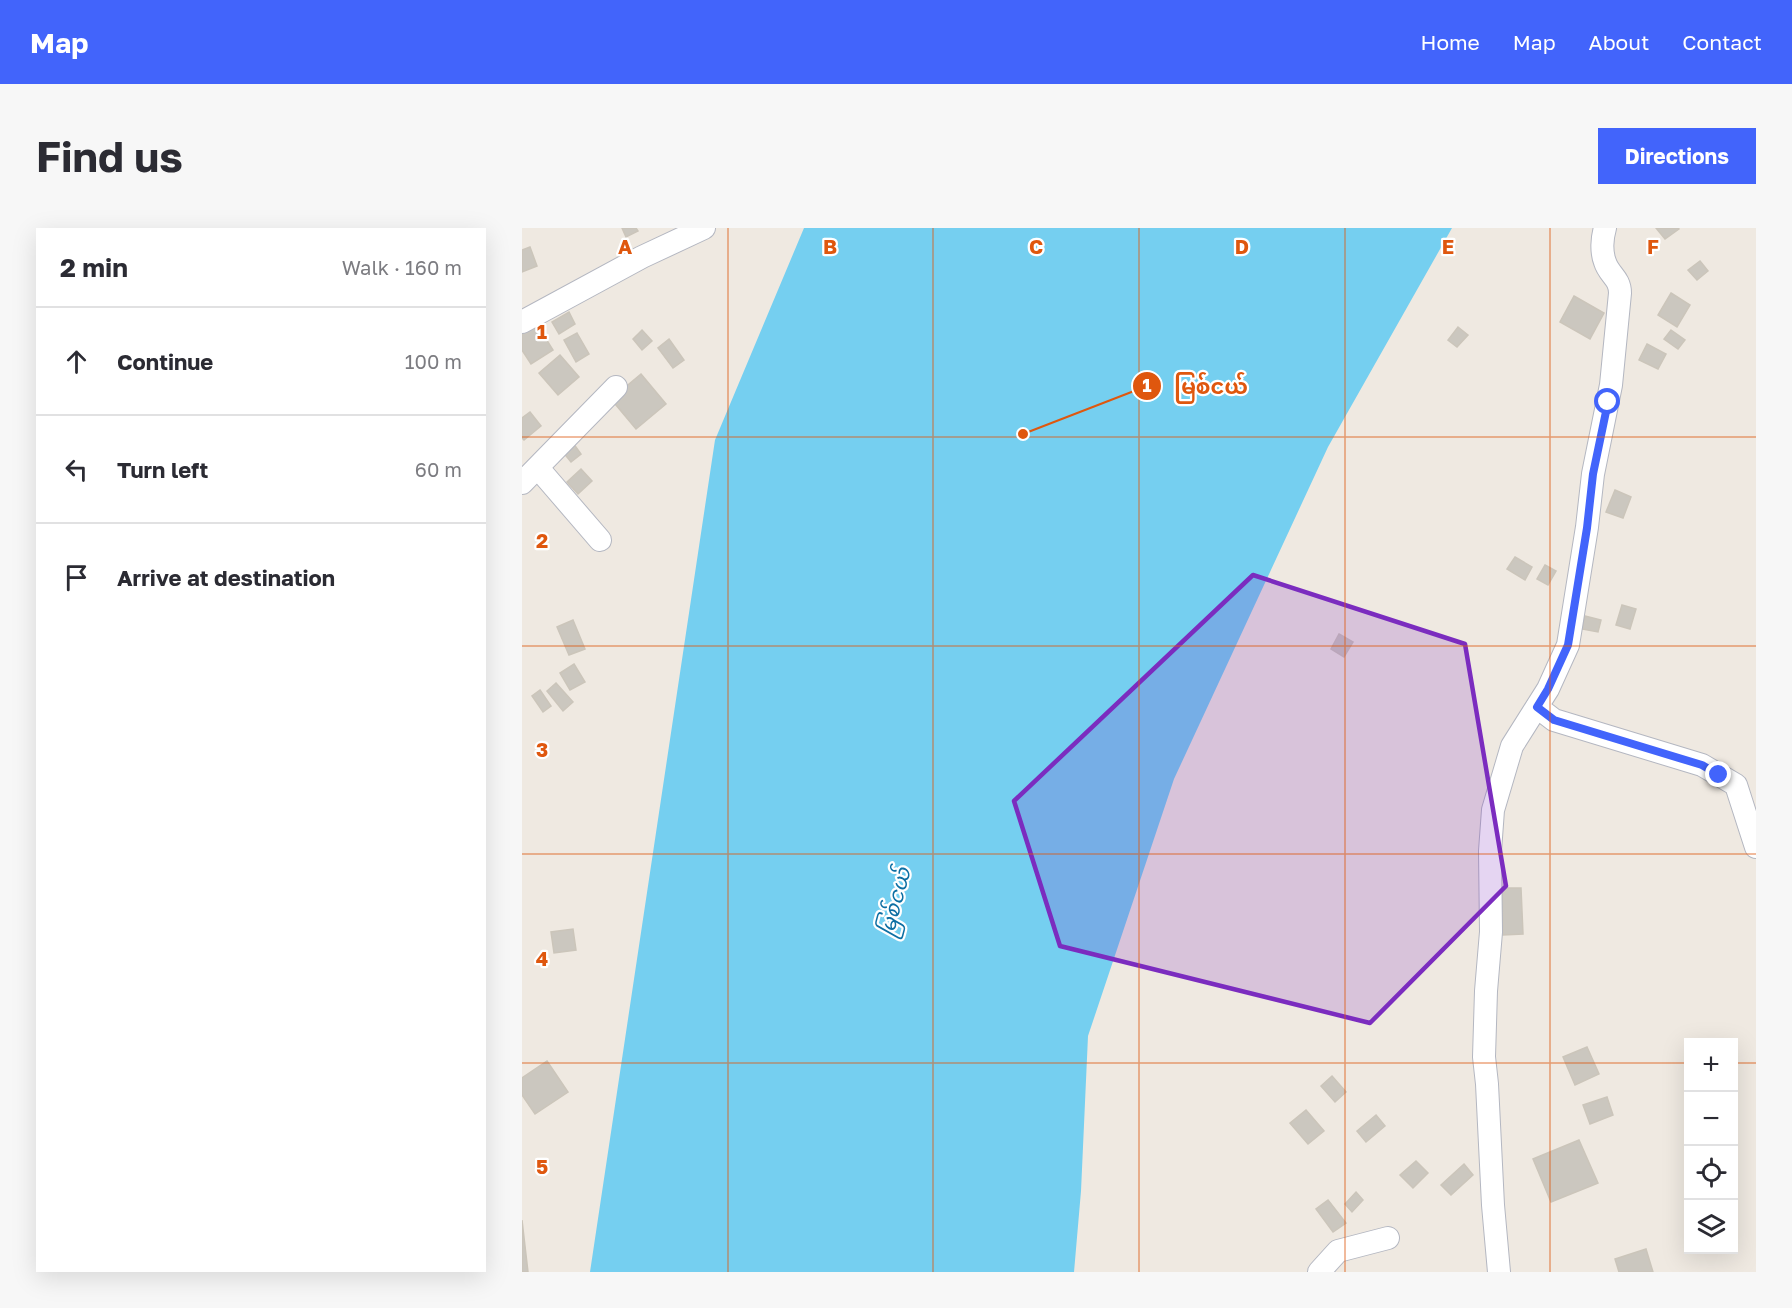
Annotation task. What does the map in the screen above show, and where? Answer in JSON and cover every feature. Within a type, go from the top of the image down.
[{"type":"street","points":[[522,322],[642,257],[704,228]]},
{"type":"street","points":[[1499,1272],[1493,1205],[1488,1084],[1484,1057],[1491,932],[1490,851],[1493,810],[1512,746],[1548,689],[1568,645],[1587,528],[1593,474],[1611,385],[1620,285],[1605,264],[1602,238],[1605,228]]},
{"type":"street","points":[[600,540],[530,475],[616,387]]},
{"type":"street","points":[[1537,707],[1554,720],[1702,765],[1736,785],[1756,847]]},
{"type":"street","points":[[1318,1272],[1338,1251],[1388,1238]]},
{"type":"highlighted area","points":[[1253,575],[1465,644],[1506,886],[1370,1023],[1060,946],[1014,801]]},
{"type":"water","points":[[804,228],[1452,228],[1328,447],[1174,779],[1088,1036],[1081,1191],[1074,1272],[590,1272],[715,440]]},
{"type":"building","points":[[622,228],[636,228],[638,231],[626,237]]},
{"type":"building","points":[[1656,228],[1678,228],[1679,229],[1665,239]]},
{"type":"building","points":[[530,247],[537,266],[522,272],[522,250]]},
{"type":"building","points":[[1700,261],[1708,271],[1697,280],[1688,270]]},
{"type":"building","points":[[1671,293],[1690,305],[1677,327],[1658,315]]},
{"type":"building","points":[[1574,296],[1604,313],[1590,339],[1560,322]]},
{"type":"building","points":[[569,312],[575,324],[559,334],[552,322]]},
{"type":"building","points":[[536,323],[553,350],[531,364],[522,350],[522,332]]},
{"type":"building","points":[[1458,327],[1468,335],[1457,347],[1448,340]]},
{"type":"building","points":[[642,330],[652,341],[642,350],[633,339]]},
{"type":"building","points":[[1671,330],[1685,340],[1678,349],[1664,339]]},
{"type":"building","points":[[577,333],[589,354],[576,362],[564,340]]},
{"type":"building","points":[[669,339],[684,360],[673,368],[658,348]]},
{"type":"building","points":[[1647,344],[1666,354],[1658,369],[1639,360]]},
{"type":"building","points":[[560,355],[579,377],[558,395],[539,373]]},
{"type":"building","points":[[641,374],[666,404],[636,429],[611,399]]},
{"type":"building","points":[[530,412],[541,426],[524,440],[522,438],[522,418]]},
{"type":"building","points":[[573,443],[581,454],[571,462],[562,451]]},
{"type":"building","points":[[581,469],[592,481],[578,494],[567,482]]},
{"type":"building","points":[[1615,490],[1631,497],[1623,518],[1606,512]]},
{"type":"building","points":[[1515,557],[1532,567],[1525,580],[1507,569]]},
{"type":"building","points":[[1545,565],[1556,571],[1548,585],[1537,579]]},
{"type":"building","points":[[1622,605],[1636,609],[1630,629],[1616,625]]},
{"type":"building","points":[[1585,616],[1601,620],[1598,632],[1582,629]]},
{"type":"building","points":[[573,620],[585,649],[569,655],[557,627]]},
{"type":"building","points":[[1339,634],[1353,642],[1344,657],[1331,649]]},
{"type":"building","points":[[574,664],[585,682],[570,690],[560,673]]},
{"type":"building","points":[[556,683],[573,702],[563,711],[547,691]]},
{"type":"building","points":[[540,690],[551,706],[543,712],[532,696]]},
{"type":"building","points":[[1502,888],[1521,888],[1523,934],[1503,935]]},
{"type":"building","points":[[573,929],[576,950],[554,953],[551,932]]},
{"type":"building","points":[[1587,1047],[1599,1074],[1575,1085],[1563,1057]]},
{"type":"building","points":[[547,1061],[568,1092],[535,1114],[522,1095],[522,1078]]},
{"type":"building","points":[[1332,1076],[1346,1092],[1335,1102],[1321,1086]]},
{"type":"building","points":[[1607,1097],[1613,1115],[1590,1124],[1583,1105]]},
{"type":"building","points":[[1306,1110],[1324,1131],[1308,1144],[1290,1123]]},
{"type":"building","points":[[1376,1115],[1385,1126],[1366,1142],[1357,1131]]},
{"type":"building","points":[[1579,1140],[1598,1183],[1551,1202],[1533,1159]]},
{"type":"building","points":[[1416,1161],[1428,1173],[1413,1188],[1400,1175]]},
{"type":"building","points":[[1464,1164],[1473,1175],[1451,1195],[1441,1185]]},
{"type":"building","points":[[1356,1192],[1363,1200],[1352,1212],[1345,1204]]},
{"type":"building","points":[[1328,1200],[1346,1223],[1333,1232],[1316,1209]]},
{"type":"building","points":[[522,1220],[528,1272],[522,1272]]},
{"type":"building","points":[[1646,1249],[1653,1272],[1619,1272],[1615,1259]]},
{"type":"place","name":"မြစ်ငယ်","points":[[1023,434]]},
{"type":"route","points":[[1608,402],[1593,474],[1587,528],[1568,645],[1537,707],[1554,720],[1702,765],[1719,775]]}]
